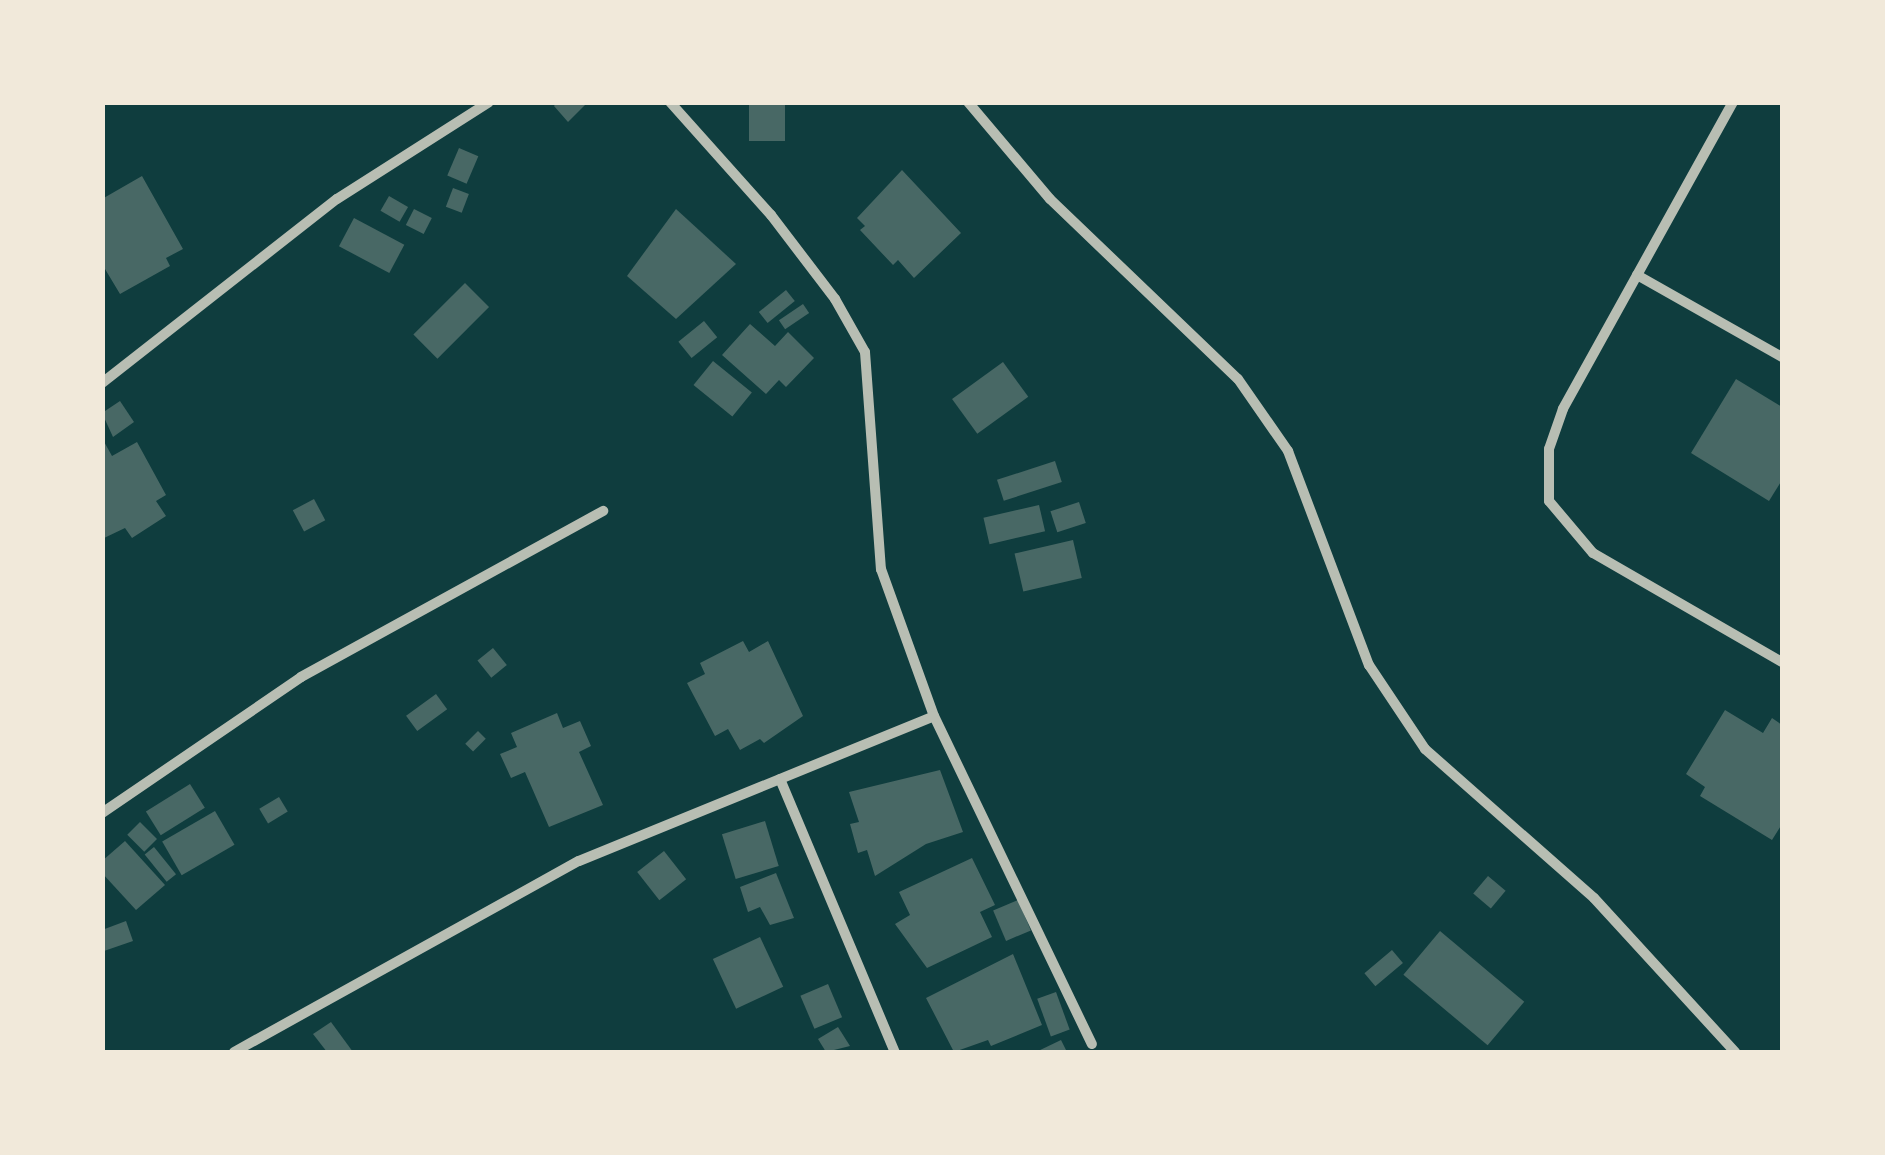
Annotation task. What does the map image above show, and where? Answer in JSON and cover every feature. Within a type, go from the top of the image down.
[{"type":"street","points":[[102,383],[338,199],[489,102]]},
{"type":"street","points":[[670,102],[792,242],[866,352],[880,569],[934,716],[1092,1044]]},
{"type":"street","points":[[968,102],[1050,199],[1248,394],[1288,451],[1369,664],[1425,749],[1594,898],[1735,1052]]},
{"type":"street","points":[[1733,102],[1563,408],[1549,449],[1549,501],[1593,553],[1782,662]]},
{"type":"street","points":[[1637,275],[1782,357]]},
{"type":"street","points":[[102,813],[301,676],[602,511]]},
{"type":"street","points":[[234,1052],[579,862],[934,716]]},
{"type":"street","points":[[780,779],[895,1052]]},
{"type":"building","points":[[557,102],[588,102],[568,122],[554,106]]},
{"type":"building","points":[[749,102],[785,102],[785,141],[749,141]]},
{"type":"building","points":[[459,148],[478,156],[467,184],[447,176]]},
{"type":"building","points":[[902,170],[961,233],[914,278],[898,260],[893,265],[860,230],[865,226],[857,218]]},
{"type":"building","points":[[142,176],[183,249],[166,258],[170,266],[120,294],[102,264],[102,199]]},
{"type":"building","points":[[453,188],[469,194],[462,213],[446,207]]},
{"type":"building","points":[[389,196],[408,207],[400,222],[380,211]]},
{"type":"building","points":[[414,209],[432,218],[424,234],[406,225]]},
{"type":"building","points":[[676,209],[736,264],[676,319],[627,276]]},
{"type":"building","points":[[354,218],[404,245],[389,273],[339,246]]},
{"type":"building","points":[[465,283],[489,307],[437,359],[413,335]]},
{"type":"building","points":[[786,290],[795,301],[768,323],[759,312]]},
{"type":"building","points":[[803,304],[809,313],[785,329],[779,320]]},
{"type":"building","points":[[704,321],[717,337],[692,358],[678,342]]},
{"type":"building","points":[[750,324],[775,346],[788,332],[814,358],[786,387],[779,380],[766,394],[722,355]]},
{"type":"building","points":[[713,361],[752,392],[732,417],[693,385]]},
{"type":"building","points":[[1003,362],[1028,397],[977,434],[952,399]]},
{"type":"building","points":[[1736,379],[1782,407],[1782,480],[1769,501],[1691,453]]},
{"type":"building","points":[[120,401],[134,422],[113,437],[102,413]]},
{"type":"building","points":[[102,438],[112,456],[137,442],[166,495],[156,501],[166,516],[132,538],[125,528],[102,539]]},
{"type":"building","points":[[1055,461],[1062,482],[1004,501],[997,480]]},
{"type":"building","points":[[314,499],[325,520],[304,531],[293,510]]},
{"type":"building","points":[[1079,502],[1086,523],[1057,532],[1050,511]]},
{"type":"building","points":[[1039,505],[1045,531],[990,544],[983,518]]},
{"type":"building","points":[[1073,540],[1082,578],[1023,591],[1015,553]]},
{"type":"building","points":[[743,641],[749,652],[768,641],[803,716],[764,743],[760,739],[740,750],[728,729],[715,736],[687,683],[705,674],[700,663]]},
{"type":"building","points":[[493,648],[507,665],[491,678],[477,661]]},
{"type":"building","points":[[436,694],[447,709],[417,731],[406,716]]},
{"type":"building","points":[[1725,710],[1763,733],[1772,718],[1782,725],[1782,824],[1772,840],[1700,796],[1705,787],[1686,774]]},
{"type":"building","points":[[557,713],[563,728],[580,721],[591,746],[579,752],[603,805],[549,827],[525,772],[511,778],[500,754],[517,747],[511,733]]},
{"type":"building","points":[[478,731],[486,739],[473,752],[465,744]]},
{"type":"building","points":[[940,770],[963,832],[926,844],[875,876],[867,850],[858,853],[850,824],[859,822],[849,792]]},
{"type":"building","points":[[190,784],[205,808],[161,835],[146,812]]},
{"type":"building","points":[[279,797],[288,812],[268,823],[259,809]]},
{"type":"building","points":[[215,811],[234,845],[182,875],[162,842]]},
{"type":"building","points":[[765,821],[779,866],[736,879],[722,834]]},
{"type":"building","points":[[140,822],[157,839],[144,852],[127,835]]},
{"type":"building","points":[[125,841],[165,885],[136,910],[102,873],[102,861]]},
{"type":"building","points":[[154,847],[176,874],[167,882],[145,855]]},
{"type":"building","points":[[664,851],[686,879],[659,900],[637,872]]},
{"type":"building","points":[[972,858],[995,905],[980,912],[992,937],[927,968],[895,924],[910,915],[899,892]]},
{"type":"building","points":[[776,873],[794,918],[770,925],[760,907],[748,912],[740,887]]},
{"type":"building","points":[[1488,876],[1506,891],[1491,908],[1473,894]]},
{"type":"building","points":[[1018,900],[1031,930],[1006,941],[993,911]]},
{"type":"building","points":[[126,921],[133,941],[104,951],[102,930]]},
{"type":"building","points":[[1440,931],[1524,1002],[1488,1045],[1403,975]]},
{"type":"building","points":[[760,937],[783,987],[736,1009],[713,959]]},
{"type":"building","points":[[1392,950],[1403,963],[1375,986],[1364,973]]},
{"type":"building","points":[[1013,954],[1042,1025],[991,1046],[988,1040],[954,1052],[926,998]]},
{"type":"building","points":[[828,984],[842,1017],[814,1029],[800,996]]},
{"type":"building","points":[[1056,992],[1070,1030],[1051,1036],[1037,999]]},
{"type":"building","points":[[331,1022],[353,1052],[327,1052],[313,1034]]},
{"type":"building","points":[[838,1027],[850,1046],[826,1052],[818,1039]]},
{"type":"building","points":[[1061,1040],[1067,1052],[1036,1052]]}]
